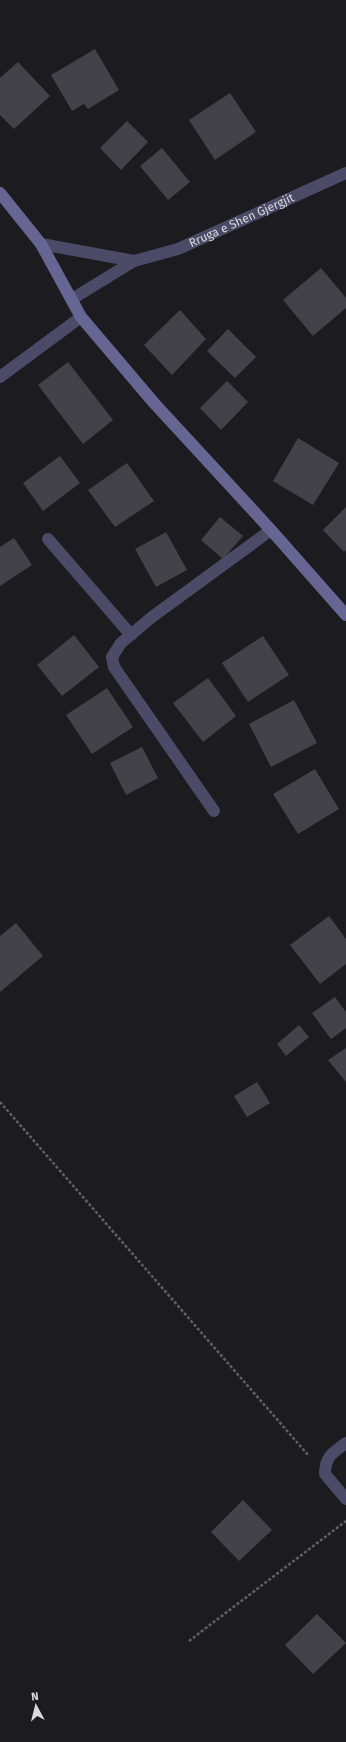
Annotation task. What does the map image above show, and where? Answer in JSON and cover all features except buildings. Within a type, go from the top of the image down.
[{"type":"street","name":"Rruga e Shen Gjergjit","points":[[134,261],[178,249],[346,173]]},
{"type":"street","points":[[0,193],[41,244],[81,317],[154,403],[271,530],[346,615]]},
{"type":"street","points":[[41,244],[134,261]]},
{"type":"street","points":[[72,299],[134,261]]},
{"type":"street","points":[[0,377],[81,317]]},
{"type":"street","points":[[214,811],[114,666],[112,657],[121,643],[152,617],[271,530]]},
{"type":"street","points":[[48,539],[131,635]]},
{"type":"street","points":[[346,1443],[328,1458],[325,1464],[325,1474],[346,1499]]},
{"type":"path","points":[[0,1102],[325,1474]]},
{"type":"path","points":[[189,1641],[346,1521]]}]
